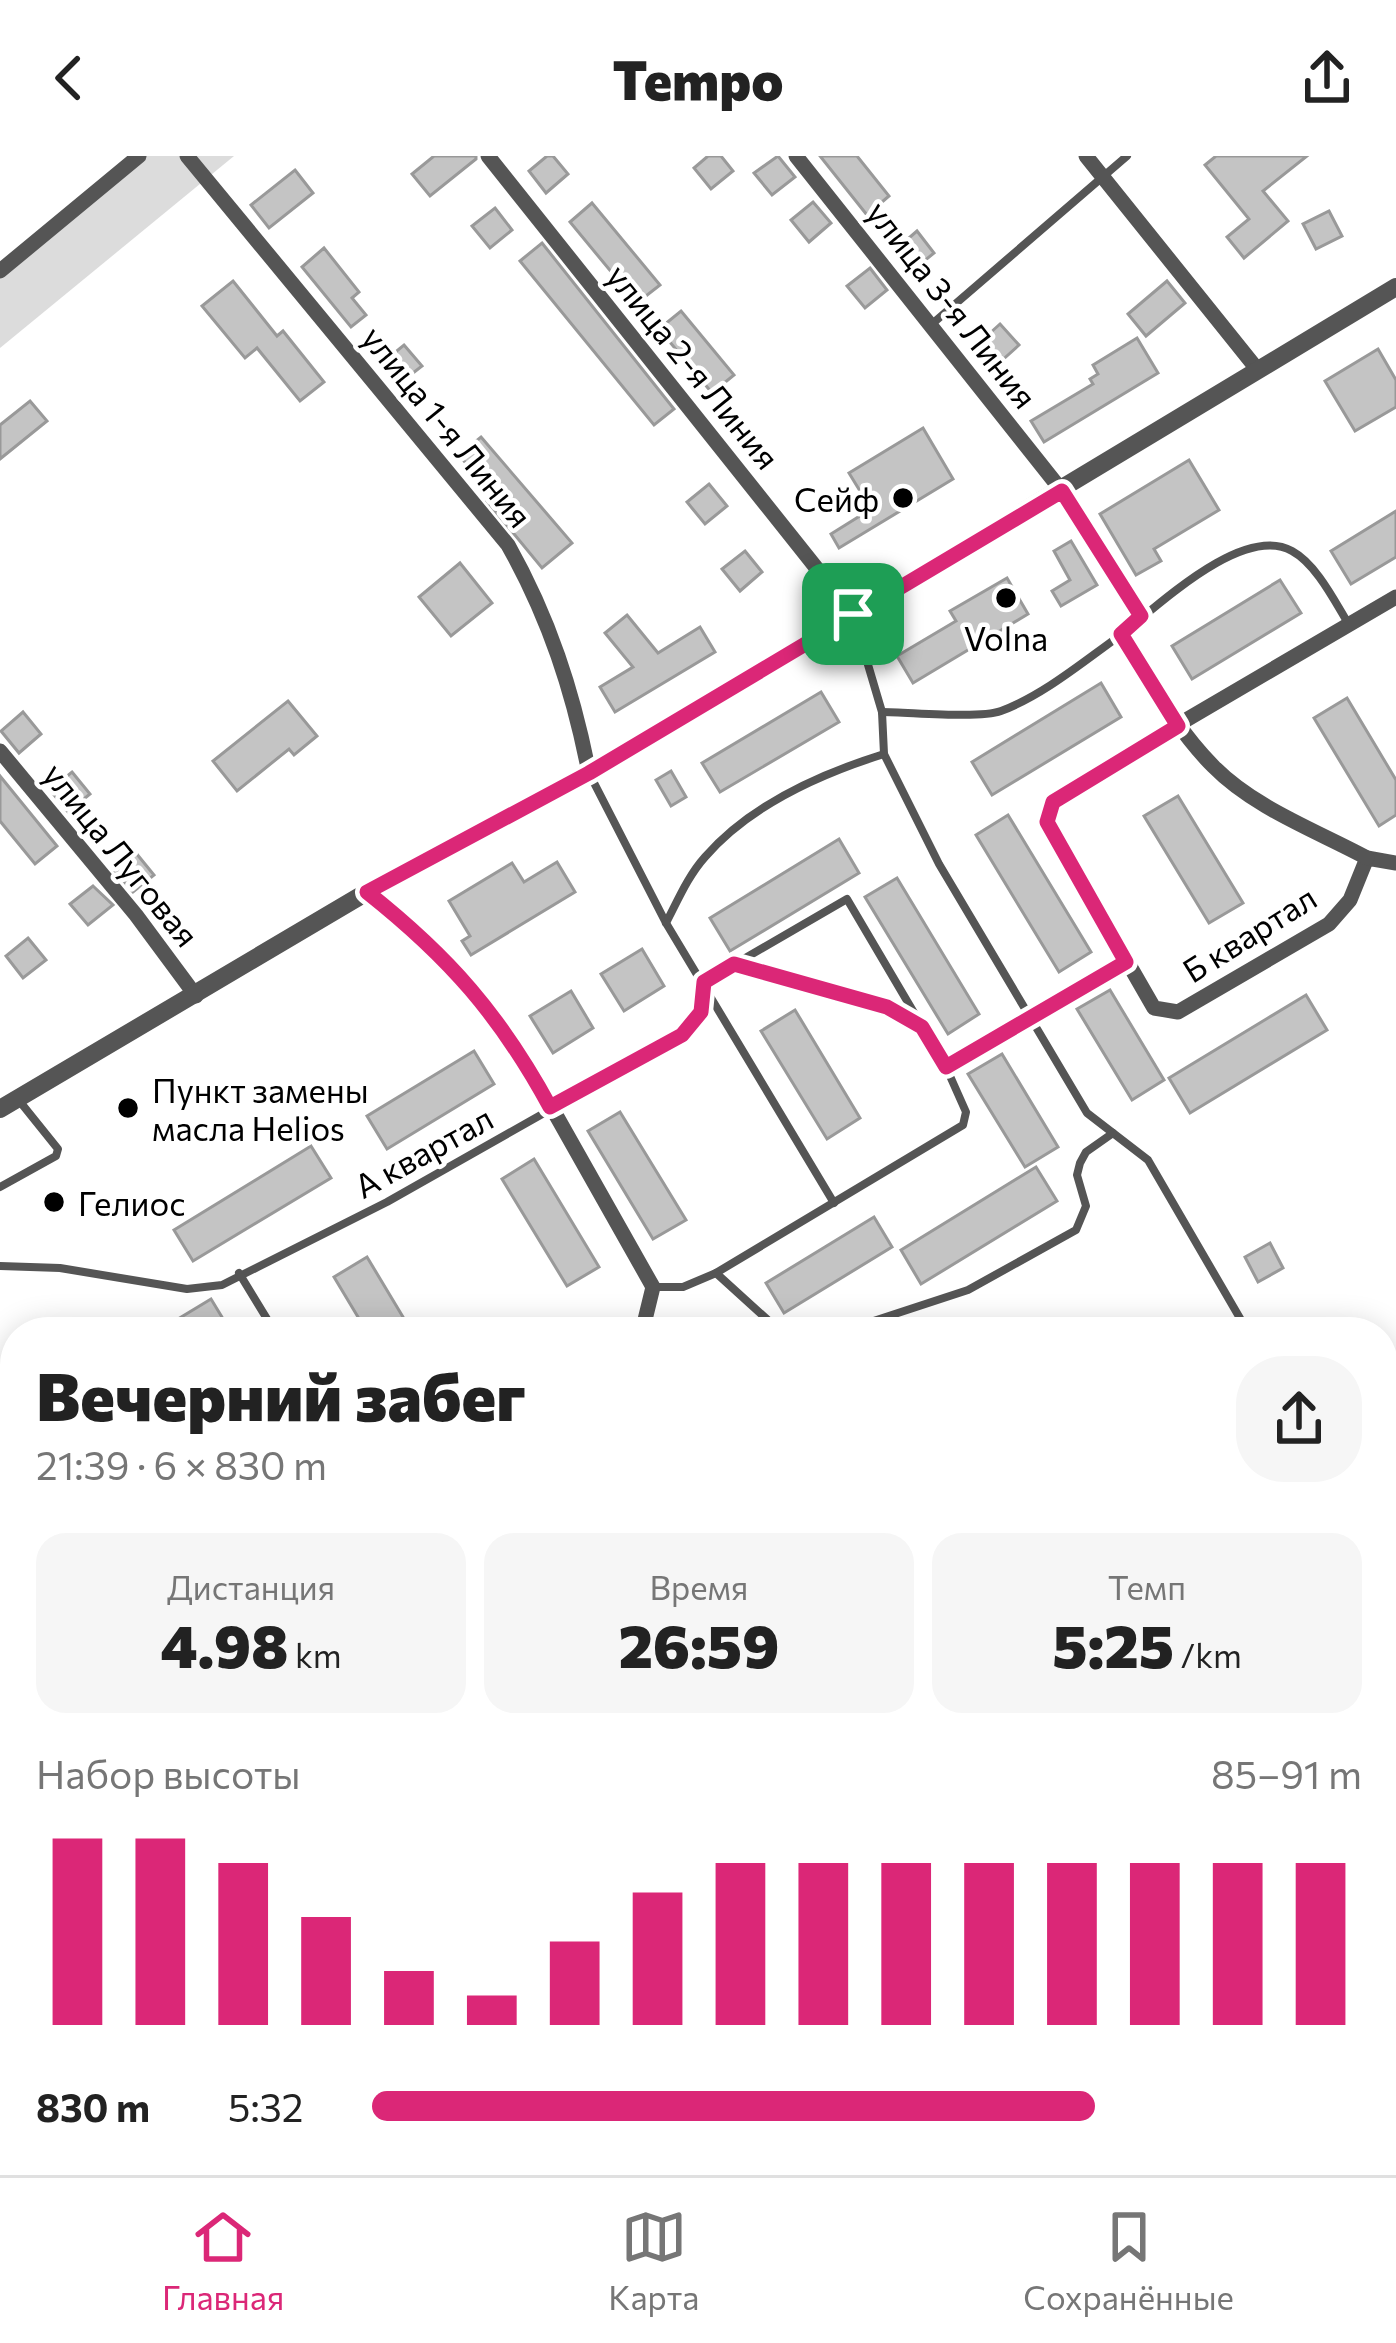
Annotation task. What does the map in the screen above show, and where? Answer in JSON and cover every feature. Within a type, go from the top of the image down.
[{"type":"street","points":[[0,271],[139,156]]},
{"type":"street","name":"улица 1-я Линия","points":[[188,156],[508,544],[532,588],[574,698],[589,773]]},
{"type":"street","name":"улица 2-я Линия","points":[[488,156],[853,614]]},
{"type":"street","name":"улица 3-я Линия","points":[[796,156],[1062,491],[1141,616]]},
{"type":"street","points":[[1086,156],[1257,369]]},
{"type":"street","points":[[9,1104],[367,892],[589,773],[1396,287]]},
{"type":"street","name":"Б квартал","points":[[1367,858],[1350,900],[1329,924],[1178,1012],[1154,1009],[1047,822],[1053,802],[1396,597]]},
{"type":"street","name":"Б квартал","points":[[1121,634],[1178,726],[1216,769],[1263,803],[1367,858],[1396,863]]},
{"type":"street","name":"улица Луговая","points":[[0,751],[136,915],[196,996]]},
{"type":"street","points":[[367,892],[433,947],[517,1046],[653,1287],[645,1317]]},
{"type":"lane","points":[[932,323],[1127,156]]},
{"type":"lane","points":[[882,712],[998,712],[1121,634],[1210,567],[1251,548],[1276,545],[1294,551],[1348,623]]},
{"type":"lane","points":[[853,614],[882,712],[884,754],[939,864],[1088,1113],[1148,1160],[1239,1317]]},
{"type":"lane","points":[[666,923],[704,858],[734,829],[800,788],[884,754]]},
{"type":"lane","points":[[589,773],[666,923],[834,1203]]},
{"type":"lane","points":[[653,1287],[683,1288],[716,1273],[963,1125],[966,1112],[946,1067],[847,898],[704,982]]},
{"type":"lane","points":[[946,1067],[1126,962]]},
{"type":"lane","points":[[734,964],[887,1007],[922,1027]]},
{"type":"lane","name":"А квартал","points":[[0,1266],[60,1268],[187,1289],[222,1286],[239,1273],[387,1202],[682,1035],[701,1012],[704,982]]},
{"type":"lane","points":[[0,1186],[56,1156],[58,1149],[9,1104]]},
{"type":"lane","points":[[886,1317],[968,1290],[1076,1230],[1086,1206],[1077,1175],[1080,1162],[1113,1133]]},
{"type":"lane","points":[[239,1273],[266,1317]]},
{"type":"lane","points":[[716,1273],[764,1317]]},
{"type":"shaded area","points":[[144,156],[234,156],[0,348],[0,274]]},
{"type":"building","points":[[434,156],[476,159],[430,196],[412,174]]},
{"type":"building","points":[[553,156],[568,174],[546,193],[529,171]]},
{"type":"building","points":[[708,156],[721,156],[733,171],[711,189],[694,168]]},
{"type":"building","points":[[778,156],[795,177],[772,195],[754,173]]},
{"type":"building","points":[[820,156],[857,156],[889,196],[867,215]]},
{"type":"building","points":[[1216,156],[1307,156],[1263,191],[1288,221],[1244,258],[1227,237],[1249,219],[1205,165]]},
{"type":"building","points":[[295,170],[313,193],[269,228],[251,205]]},
{"type":"building","points":[[813,202],[831,223],[809,242],[791,220]]},
{"type":"building","points":[[592,203],[660,285],[637,303],[570,222]]},
{"type":"building","points":[[495,208],[512,230],[490,248],[472,226]]},
{"type":"building","points":[[1329,211],[1342,236],[1316,249],[1303,224]]},
{"type":"building","points":[[917,231],[934,253],[912,271],[895,250]]},
{"type":"building","points":[[542,243],[674,409],[654,425],[520,261]]},
{"type":"building","points":[[324,248],[359,292],[352,298],[366,315],[351,327],[302,267]]},
{"type":"building","points":[[870,268],[887,290],[865,308],[847,286]]},
{"type":"building","points":[[233,281],[277,336],[283,331],[324,382],[300,401],[257,348],[245,358],[202,306]]},
{"type":"building","points":[[1167,281],[1185,303],[1146,336],[1128,314]]},
{"type":"building","points":[[681,311],[734,375],[712,393],[659,329]]},
{"type":"building","points":[[1000,324],[1019,345],[998,364],[979,343]]},
{"type":"building","points":[[1137,338],[1158,373],[1044,442],[1031,421],[1093,384],[1090,379],[1098,374],[1093,365]]},
{"type":"building","points":[[404,345],[422,366],[399,384],[382,363]]},
{"type":"building","points":[[1378,349],[1396,380],[1396,407],[1355,431],[1325,381]]},
{"type":"building","points":[[30,401],[47,421],[0,459],[0,425]]},
{"type":"building","points":[[923,428],[953,479],[839,548],[831,534],[871,509],[849,473]]},
{"type":"building","points":[[481,437],[572,543],[542,568],[487,501],[493,496],[459,455]]},
{"type":"building","points":[[1189,460],[1219,510],[1154,549],[1161,561],[1136,575],[1100,514]]},
{"type":"building","points":[[709,484],[727,506],[705,524],[687,502]]},
{"type":"building","points":[[1396,511],[1396,557],[1351,584],[1331,551]]},
{"type":"building","points":[[1071,541],[1097,585],[1061,606],[1052,591],[1070,580],[1054,551]]},
{"type":"building","points":[[745,551],[762,572],[740,591],[722,569]]},
{"type":"building","points":[[460,563],[492,603],[451,636],[419,597]]},
{"type":"building","points":[[1007,578],[1028,614],[913,683],[897,656],[956,621],[950,611]]},
{"type":"building","points":[[1280,580],[1301,613],[1192,679],[1172,646]]},
{"type":"building","points":[[627,615],[658,653],[700,627],[715,652],[615,712],[600,687],[633,667],[605,633]]},
{"type":"building","points":[[1101,683],[1121,717],[992,795],[972,762]]},
{"type":"building","points":[[821,692],[839,722],[720,792],[702,763]]},
{"type":"building","points":[[1347,698],[1396,780],[1396,815],[1379,826],[1314,718]]},
{"type":"building","points":[[288,701],[317,736],[294,755],[289,749],[237,791],[213,761]]},
{"type":"building","points":[[23,712],[41,734],[19,753],[1,731]]},
{"type":"building","points":[[671,771],[686,797],[671,806],[656,780]]},
{"type":"building","points":[[72,772],[90,794],[68,812],[50,790]]},
{"type":"building","points":[[0,776],[57,846],[35,864],[0,821]]},
{"type":"building","points":[[1178,796],[1243,903],[1209,923],[1144,816]]},
{"type":"building","points":[[1008,815],[1091,952],[1059,972],[976,835]]},
{"type":"building","points":[[839,839],[859,873],[730,951],[710,918]]},
{"type":"building","points":[[136,853],[154,875],[133,892],[115,871]]},
{"type":"building","points":[[557,862],[575,892],[471,955],[462,941],[470,936],[449,901],[512,863],[524,882]]},
{"type":"building","points":[[897,878],[979,1014],[948,1034],[865,897]]},
{"type":"building","points":[[93,886],[113,905],[88,925],[70,904]]},
{"type":"building","points":[[28,938],[46,960],[23,978],[6,956]]},
{"type":"building","points":[[642,949],[664,986],[624,1011],[601,974]]},
{"type":"building","points":[[1110,990],[1164,1080],[1132,1100],[1077,1009]]},
{"type":"building","points":[[571,991],[593,1028],[553,1053],[530,1016]]},
{"type":"building","points":[[1306,995],[1327,1030],[1190,1113],[1169,1078]]},
{"type":"building","points":[[795,1010],[860,1118],[827,1139],[761,1031]]},
{"type":"building","points":[[474,1051],[494,1084],[387,1149],[367,1116]]},
{"type":"building","points":[[1002,1054],[1058,1147],[1025,1167],[968,1074]]},
{"type":"building","points":[[620,1112],[686,1220],[653,1239],[588,1131]]},
{"type":"building","points":[[311,1146],[331,1178],[193,1261],[174,1230]]},
{"type":"building","points":[[534,1159],[599,1267],[567,1286],[502,1179]]},
{"type":"building","points":[[1036,1167],[1057,1201],[921,1284],[901,1250]]},
{"type":"building","points":[[874,1217],[892,1247],[784,1313],[766,1283]]},
{"type":"building","points":[[1270,1243],[1283,1268],[1258,1282],[1245,1257]]},
{"type":"building","points":[[367,1257],[403,1317],[358,1317],[334,1277]]},
{"type":"building","points":[[211,1299],[222,1317],[181,1317]]},
{"type":"place","name":"Сейф","points":[[903,498]]},
{"type":"place","name":"Volna","points":[[1006,598]]},
{"type":"place","name":"Пункт замены масла Helios","points":[[128,1108]]},
{"type":"place","name":"Гелиос","points":[[54,1202]]},
{"type":"route","points":[[1062,491],[1141,616],[1121,634],[1178,726],[1053,802],[1047,822],[1126,962],[946,1067],[922,1027],[887,1007],[777,980],[734,964],[704,982],[701,1012],[682,1035],[550,1107],[517,1046],[475,992],[433,947],[367,892],[589,773],[853,614],[1062,491]]}]
